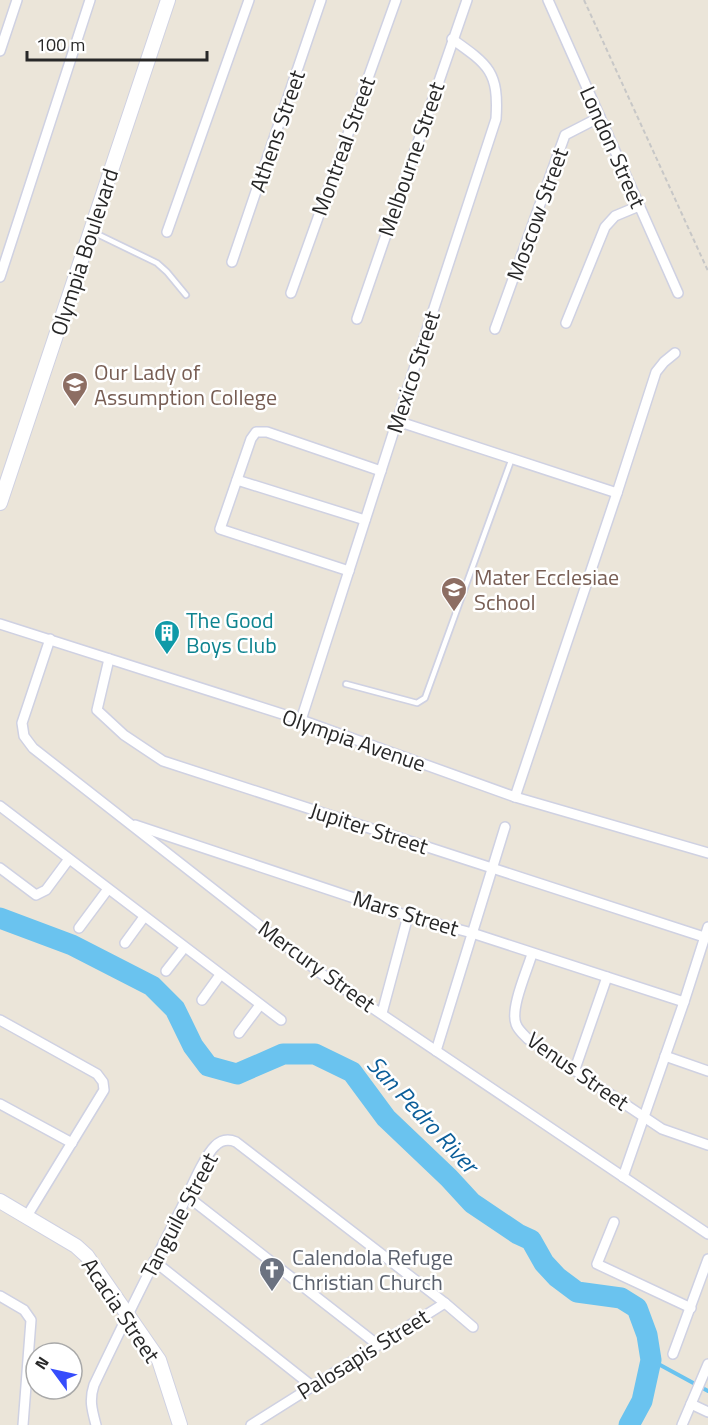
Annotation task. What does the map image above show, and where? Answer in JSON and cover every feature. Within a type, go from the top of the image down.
[{"type":"main road","name":"Olympia Boulevard","points":[[0,503],[168,0]]},
{"type":"main road","name":"Acacia Street","points":[[0,1201],[76,1246],[87,1256],[159,1360],[180,1425]]},
{"type":"street","points":[[0,51],[17,0]]},
{"type":"street","points":[[0,277],[90,0]]},
{"type":"street","points":[[167,232],[249,0]]},
{"type":"street","name":"Athens Street","points":[[232,262],[321,0]]},
{"type":"street","name":"Montreal Street","points":[[291,293],[396,0]]},
{"type":"street","name":"Melbourne Street","points":[[357,319],[467,0]]},
{"type":"street","name":"London Street","points":[[548,0],[678,293]]},
{"type":"street","name":"Mexico Street","points":[[301,720],[496,119],[498,93],[492,76],[482,60],[452,39]]},
{"type":"street","name":"Moscow Street","points":[[495,329],[565,135],[600,117]]},
{"type":"street","points":[[566,323],[605,227],[615,216],[639,206]]},
{"type":"street","points":[[515,797],[656,372],[675,353]]},
{"type":"street","points":[[397,421],[617,493]]},
{"type":"street","points":[[349,572],[220,529],[251,439],[256,432],[267,432],[381,471]]},
{"type":"street","points":[[237,480],[365,520]]},
{"type":"street","name":"Olympia Avenue","points":[[0,624],[301,720],[515,797],[708,853]]},
{"type":"street","name":"Mercury Street","points":[[50,639],[22,723],[24,736],[33,748],[319,972],[708,1234]]},
{"type":"street","name":"Jupiter Street","points":[[109,658],[97,710],[124,735],[163,761],[704,937]]},
{"type":"street","points":[[0,806],[281,1020]]},
{"type":"street","name":"Mars Street","points":[[129,823],[408,916],[472,933],[684,1002]]},
{"type":"street","points":[[436,1051],[505,827]]},
{"type":"street","points":[[0,868],[36,895],[46,890],[69,859]]},
{"type":"street","points":[[79,928],[108,889]]},
{"type":"street","points":[[382,1013],[408,916]]},
{"type":"street","points":[[125,943],[144,917]]},
{"type":"street","points":[[623,1177],[708,927]]},
{"type":"street","points":[[166,971],[184,948]]},
{"type":"street","name":"Venus Street","points":[[532,954],[516,1004],[515,1023],[528,1039],[662,1129],[708,1145]]},
{"type":"street","points":[[202,1000],[220,975]]},
{"type":"street","points":[[575,1069],[607,977]]},
{"type":"street","points":[[238,1033],[260,1005]]},
{"type":"street","points":[[0,1020],[97,1074],[104,1082],[104,1090],[27,1216]]},
{"type":"street","points":[[665,1056],[708,1071]]},
{"type":"street","points":[[0,1104],[72,1143]]},
{"type":"street","name":"Tanguile Street","points":[[96,1425],[90,1396],[187,1196],[210,1153],[216,1145],[223,1141]]},
{"type":"street","name":"Palosapis Street","points":[[223,1141],[236,1142],[445,1303],[472,1327]]},
{"type":"street","points":[[187,1196],[378,1345]]},
{"type":"street","points":[[614,1222],[597,1264],[691,1308]]},
{"type":"street","points":[[673,1354],[708,1259]]},
{"type":"street","points":[[154,1262],[312,1386]]},
{"type":"street","points":[[0,1296],[24,1310],[31,1320],[23,1425]]},
{"type":"street","name":"Palosapis Street","points":[[251,1425],[445,1303]]},
{"type":"street","points":[[682,1425],[707,1365]]},
{"type":"street","points":[[692,1401],[708,1412]]},
{"type":"lane","points":[[90,231],[157,263],[186,295]]},
{"type":"lane","points":[[346,684],[417,703],[425,698],[512,458]]},
{"type":"path","points":[[584,0],[708,271]]},
{"type":"waterway","name":"San Pedro River","points":[[0,918],[72,945],[152,986],[175,1009],[193,1046],[208,1066],[237,1074],[283,1054],[315,1054],[352,1072],[386,1118],[472,1203],[518,1234],[531,1240],[544,1263],[557,1277],[577,1292],[621,1298],[637,1308],[647,1335],[651,1360],[642,1401],[629,1425]]},
{"type":"waterway","points":[[651,1360],[708,1391]]},
{"type":"place","name":"Our Lady of Assumption College","points":[[75,408]]},
{"type":"place","name":"Mater Ecclesiae School","points":[[454,613]]},
{"type":"place","name":"The Good Boys Club","points":[[167,656]]},
{"type":"place","name":"Calendola Refuge Christian Church","points":[[272,1293]]}]
